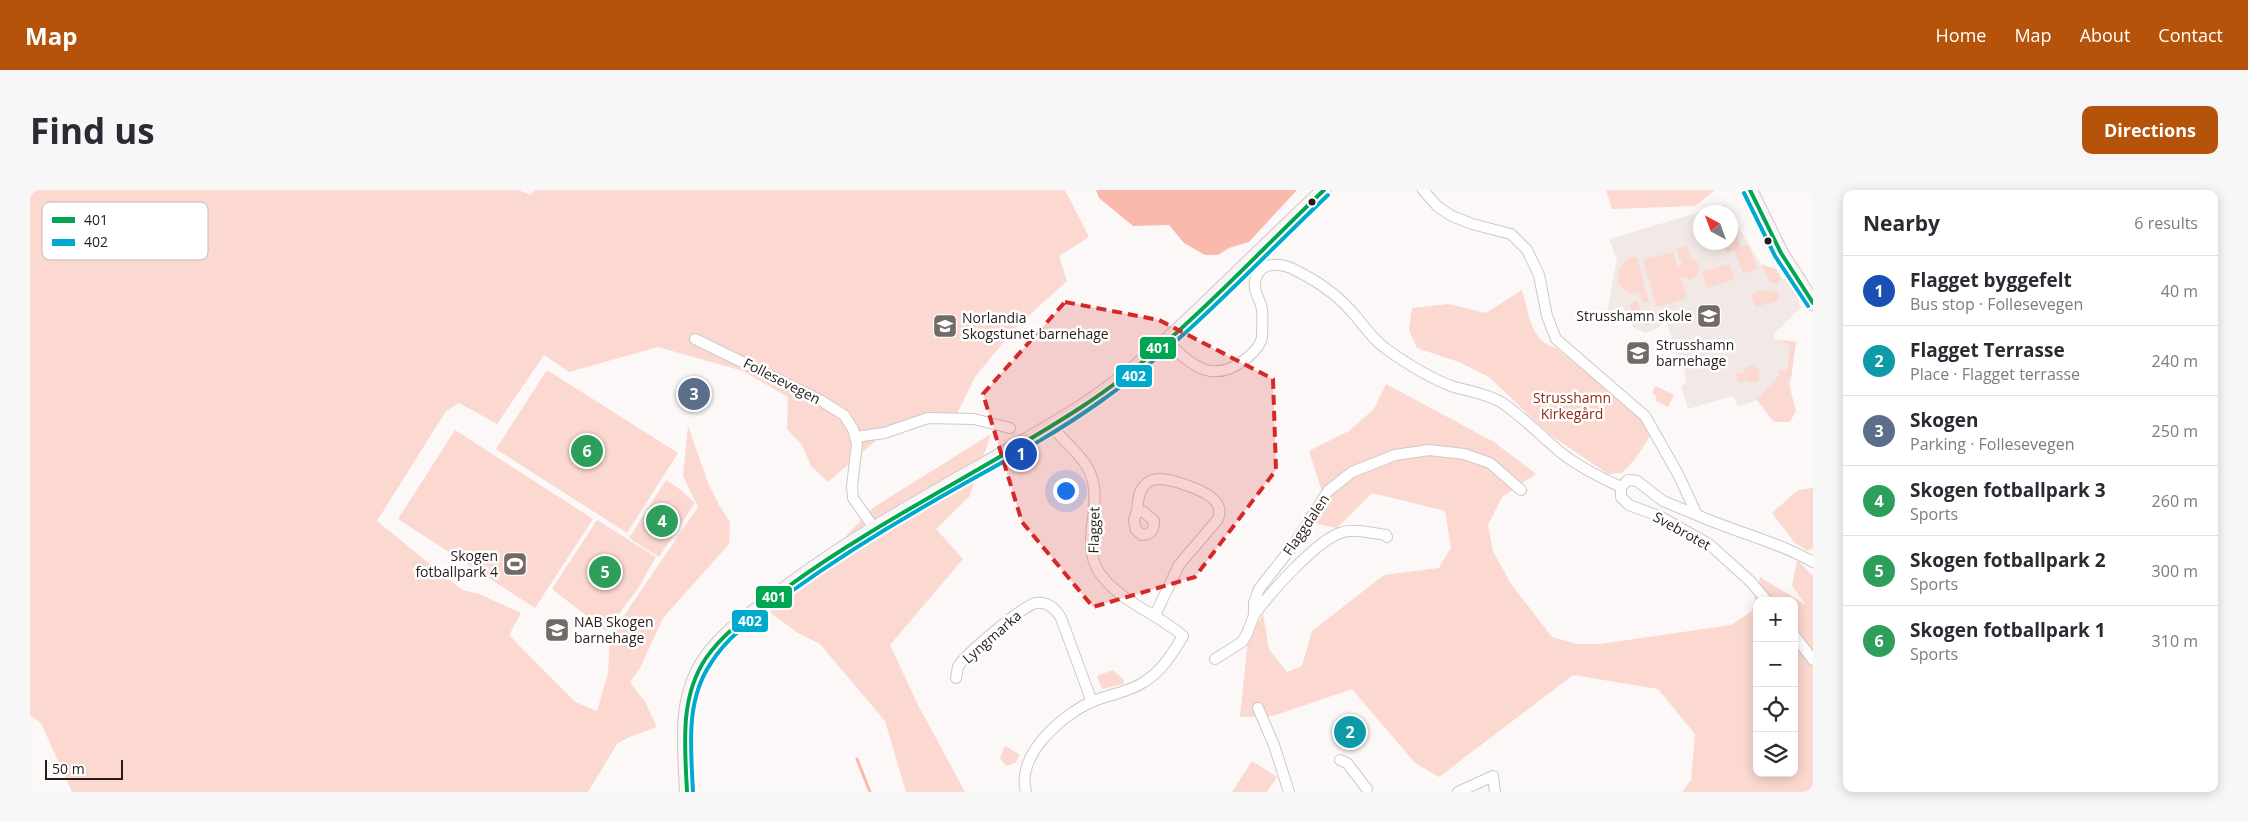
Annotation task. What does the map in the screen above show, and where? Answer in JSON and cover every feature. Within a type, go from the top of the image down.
[{"type":"main road","points":[[687,792],[686,710],[691,688],[705,660],[725,636],[798,579],[874,528],[1051,425],[1115,383],[1167,341],[1324,190]]},
{"type":"main road","points":[[1750,190],[1781,253],[1813,303]]},
{"type":"street","points":[[1423,190],[1438,207],[1452,216],[1472,224],[1507,232],[1527,250],[1539,275],[1547,316],[1556,339],[1595,375],[1645,416],[1685,486],[1697,515]]},
{"type":"street","points":[[1167,341],[1205,372],[1231,369],[1252,354],[1262,339],[1262,310],[1254,286],[1256,276],[1271,265],[1286,266],[1305,275],[1333,293],[1379,343],[1420,372],[1500,402],[1567,457],[1597,475],[1621,487],[1628,480],[1637,481],[1663,501],[1724,527],[1785,548],[1813,562]]},
{"type":"street","name":"Follesevegen","points":[[695,339],[820,400],[849,420],[858,447],[852,486],[853,498],[874,528]]},
{"type":"street","points":[[856,438],[884,433],[928,418],[974,419],[1010,428]]},
{"type":"street","name":"Flagget","points":[[1051,425],[1061,439],[1081,458],[1093,482],[1095,498],[1091,551],[1096,566],[1116,590],[1183,636],[1169,660],[1144,682],[1135,688],[1092,702]]},
{"type":"street","name":"Flaggdalen","points":[[1216,659],[1242,642],[1254,615],[1254,603],[1259,589],[1295,543],[1328,491],[1344,477],[1363,466],[1395,456],[1429,450],[1464,454],[1490,463],[1521,490]]},
{"type":"street","points":[[1137,511],[1140,493],[1144,486],[1157,479],[1171,481],[1209,495],[1216,501],[1220,512],[1218,519],[1179,565],[1155,615]]},
{"type":"street","name":"Svebrotet","points":[[1621,487],[1621,497],[1629,505],[1661,517],[1709,544],[1750,581],[1764,597]]},
{"type":"street","name":"Flaggdalen","points":[[1254,615],[1292,572],[1329,538],[1352,531],[1386,535],[1387,537]]},
{"type":"street","name":"Lyngmarka","points":[[956,678],[959,665],[987,639],[1029,606],[1042,603],[1052,607],[1064,622],[1092,702]]},
{"type":"street","points":[[1798,640],[1813,660]]},
{"type":"street","points":[[1026,792],[1024,777],[1027,764],[1041,741],[1068,717],[1092,702]]},
{"type":"street","points":[[1258,708],[1274,745],[1289,792]]},
{"type":"street","points":[[1340,760],[1347,763],[1367,789]]},
{"type":"street","points":[[1458,792],[1493,776],[1495,792]]},
{"type":"highlighted area","points":[[1065,302],[1159,320],[1273,379],[1276,470],[1195,577],[1093,607],[1022,522],[983,394]]},
{"type":"shaded area","points":[[1096,190],[1297,190],[1249,242],[1229,248],[1218,255],[1205,255],[1184,243],[1169,225],[1133,226],[1099,198]]},
{"type":"shaded area","name":"Strusshamn skole","points":[[1693,214],[1693,250],[1738,250],[1738,227],[1761,264],[1770,283],[1776,284],[1788,276],[1801,307],[1773,335],[1774,339],[1796,342],[1790,388],[1795,411],[1774,422],[1757,400],[1738,407],[1733,396],[1688,409],[1681,386],[1686,384],[1684,367],[1667,323],[1665,321],[1658,328],[1645,333],[1633,327],[1623,306],[1607,312],[1617,259],[1609,239]]},
{"type":"green space","points":[[30,190],[519,190],[530,195],[535,190],[1065,190],[1089,237],[1059,256],[1067,281],[1016,327],[975,377],[955,418],[926,420],[880,437],[828,482],[811,466],[802,445],[787,429],[788,397],[743,371],[658,347],[569,372],[544,355],[497,424],[459,403],[446,411],[377,521],[462,590],[479,594],[521,613],[509,635],[575,702],[597,711],[608,673],[610,636],[698,507],[683,476],[688,426],[709,485],[730,522],[729,544],[663,618],[640,668],[630,682],[645,702],[657,727],[629,737],[617,744],[588,792],[72,792],[41,723],[30,715]]},
{"type":"green space","points":[[1606,190],[1715,190],[1693,206],[1612,209]]},
{"type":"green space","points":[[1738,239],[1741,247],[1748,245],[1758,268],[1743,274],[1734,250],[1738,250]]},
{"type":"green space","points":[[1687,245],[1691,256],[1687,258],[1694,259],[1699,264],[1699,274],[1690,280],[1680,276],[1687,298],[1657,307],[1643,260],[1673,252],[1678,268],[1684,259],[1680,260],[1676,249]]},
{"type":"green space","points":[[1633,257],[1637,258],[1649,302],[1643,303],[1639,292],[1630,293],[1622,288],[1619,283],[1618,274],[1622,266]]},
{"type":"green space","points":[[1730,264],[1735,279],[1707,288],[1702,272]]},
{"type":"green space","points":[[1761,264],[1776,269],[1782,279],[1776,284],[1770,283]]},
{"type":"green space","name":"Strusshamn Kirkegård","points":[[1522,290],[1532,325],[1541,339],[1556,348],[1637,412],[1652,433],[1636,458],[1622,473],[1608,474],[1549,434],[1489,377],[1459,362],[1417,348],[1409,330],[1412,308],[1449,304],[1486,313]]},
{"type":"green space","points":[[1763,290],[1776,292],[1779,296],[1778,301],[1755,307],[1751,294]]},
{"type":"green space","points":[[1637,300],[1641,312],[1651,309],[1656,321],[1646,326],[1635,319],[1629,304]]},
{"type":"green space","points":[[1783,340],[1796,342],[1791,377],[1788,381],[1796,411],[1790,422],[1774,422],[1757,400],[1778,376],[1779,370],[1787,371],[1790,344],[1783,343]]},
{"type":"green space","points":[[1756,367],[1760,372],[1758,381],[1749,383],[1744,379],[1744,382],[1738,383],[1736,373],[1743,373],[1745,368]]},
{"type":"green space","points":[[547,370],[678,453],[627,533],[496,449]]},
{"type":"green space","points":[[1386,384],[1494,442],[1536,474],[1502,497],[1488,525],[1493,551],[1511,584],[1552,637],[1576,644],[1600,644],[1731,625],[1752,611],[1753,607],[1753,777],[1798,777],[1798,600],[1806,605],[1792,586],[1797,560],[1813,576],[1813,790],[1807,792],[1682,792],[1691,780],[1695,734],[1658,689],[1573,675],[1439,777],[1415,763],[1352,689],[1273,716],[1240,717],[1248,639],[1263,614],[1269,649],[1287,672],[1302,666],[1312,631],[1384,575],[1439,568],[1451,547],[1445,511],[1372,493],[1337,528],[1308,522],[1325,501],[1309,451],[1349,431],[1374,409]]},
{"type":"green space","points":[[1655,386],[1674,395],[1668,407],[1656,401],[1656,396],[1652,393]]},
{"type":"green space","name":"Skogen fotballpark 4","points":[[455,430],[593,519],[535,608],[398,519]]},
{"type":"green space","points":[[991,434],[969,497],[936,529],[963,559],[890,645],[918,705],[965,792],[906,792],[885,721],[820,644],[798,633],[756,602],[799,585],[874,507]]},
{"type":"green space","points":[[666,480],[695,503],[659,557],[629,538]]},
{"type":"green space","points":[[1813,488],[1813,548],[1808,551],[1795,543],[1772,513],[1798,490]]},
{"type":"green space","points":[[597,520],[656,557],[639,587],[606,631],[552,589]]},
{"type":"green space","points":[[1760,577],[1793,597],[1755,597]]},
{"type":"green space","points":[[1113,670],[1123,679],[1124,684],[1102,689],[1097,676]]},
{"type":"green space","points":[[1005,746],[1020,755],[1015,763],[1006,766],[1000,758]]},
{"type":"green space","points":[[1252,761],[1277,777],[1267,792],[1232,792]]},
{"type":"waterway","points":[[857,759],[870,792]]},
{"type":"transit line","name":"401","points":[[687,792],[685,740],[691,689],[697,673],[706,658],[723,638],[754,612],[821,563],[1043,431],[1113,385],[1177,333],[1324,190]]},
{"type":"transit line","name":"401","points":[[1750,190],[1781,253],[1813,303]]},
{"type":"transit line","name":"402","points":[[1744,193],[1775,256],[1808,306]]},
{"type":"transit line","name":"402","points":[[693,792],[691,725],[697,693],[718,652],[736,633],[789,593],[859,546],[1039,441],[1101,401],[1162,354],[1219,302],[1328,195]]},
{"type":"place","name":"Strusshamn skole","points":[[1709,316]]},
{"type":"place","name":"Norlandia Skogstunet barnehage","points":[[945,326]]},
{"type":"place","name":"Strusshamn barnehage","points":[[1638,353]]},
{"type":"place","name":"Skogen","points":[[694,394]]},
{"type":"place","name":"Skogen fotballpark 1","points":[[587,451]]},
{"type":"place","name":"Flagget byggefelt","points":[[1021,454]]},
{"type":"place","name":"Skogen fotballpark 3","points":[[662,521]]},
{"type":"place","name":"Skogen fotballpark 4","points":[[515,564]]},
{"type":"place","name":"Skogen fotballpark 2","points":[[605,572]]},
{"type":"place","name":"NAB Skogen barnehage","points":[[557,630]]},
{"type":"place","name":"Flagget Terrasse","points":[[1350,732]]}]
